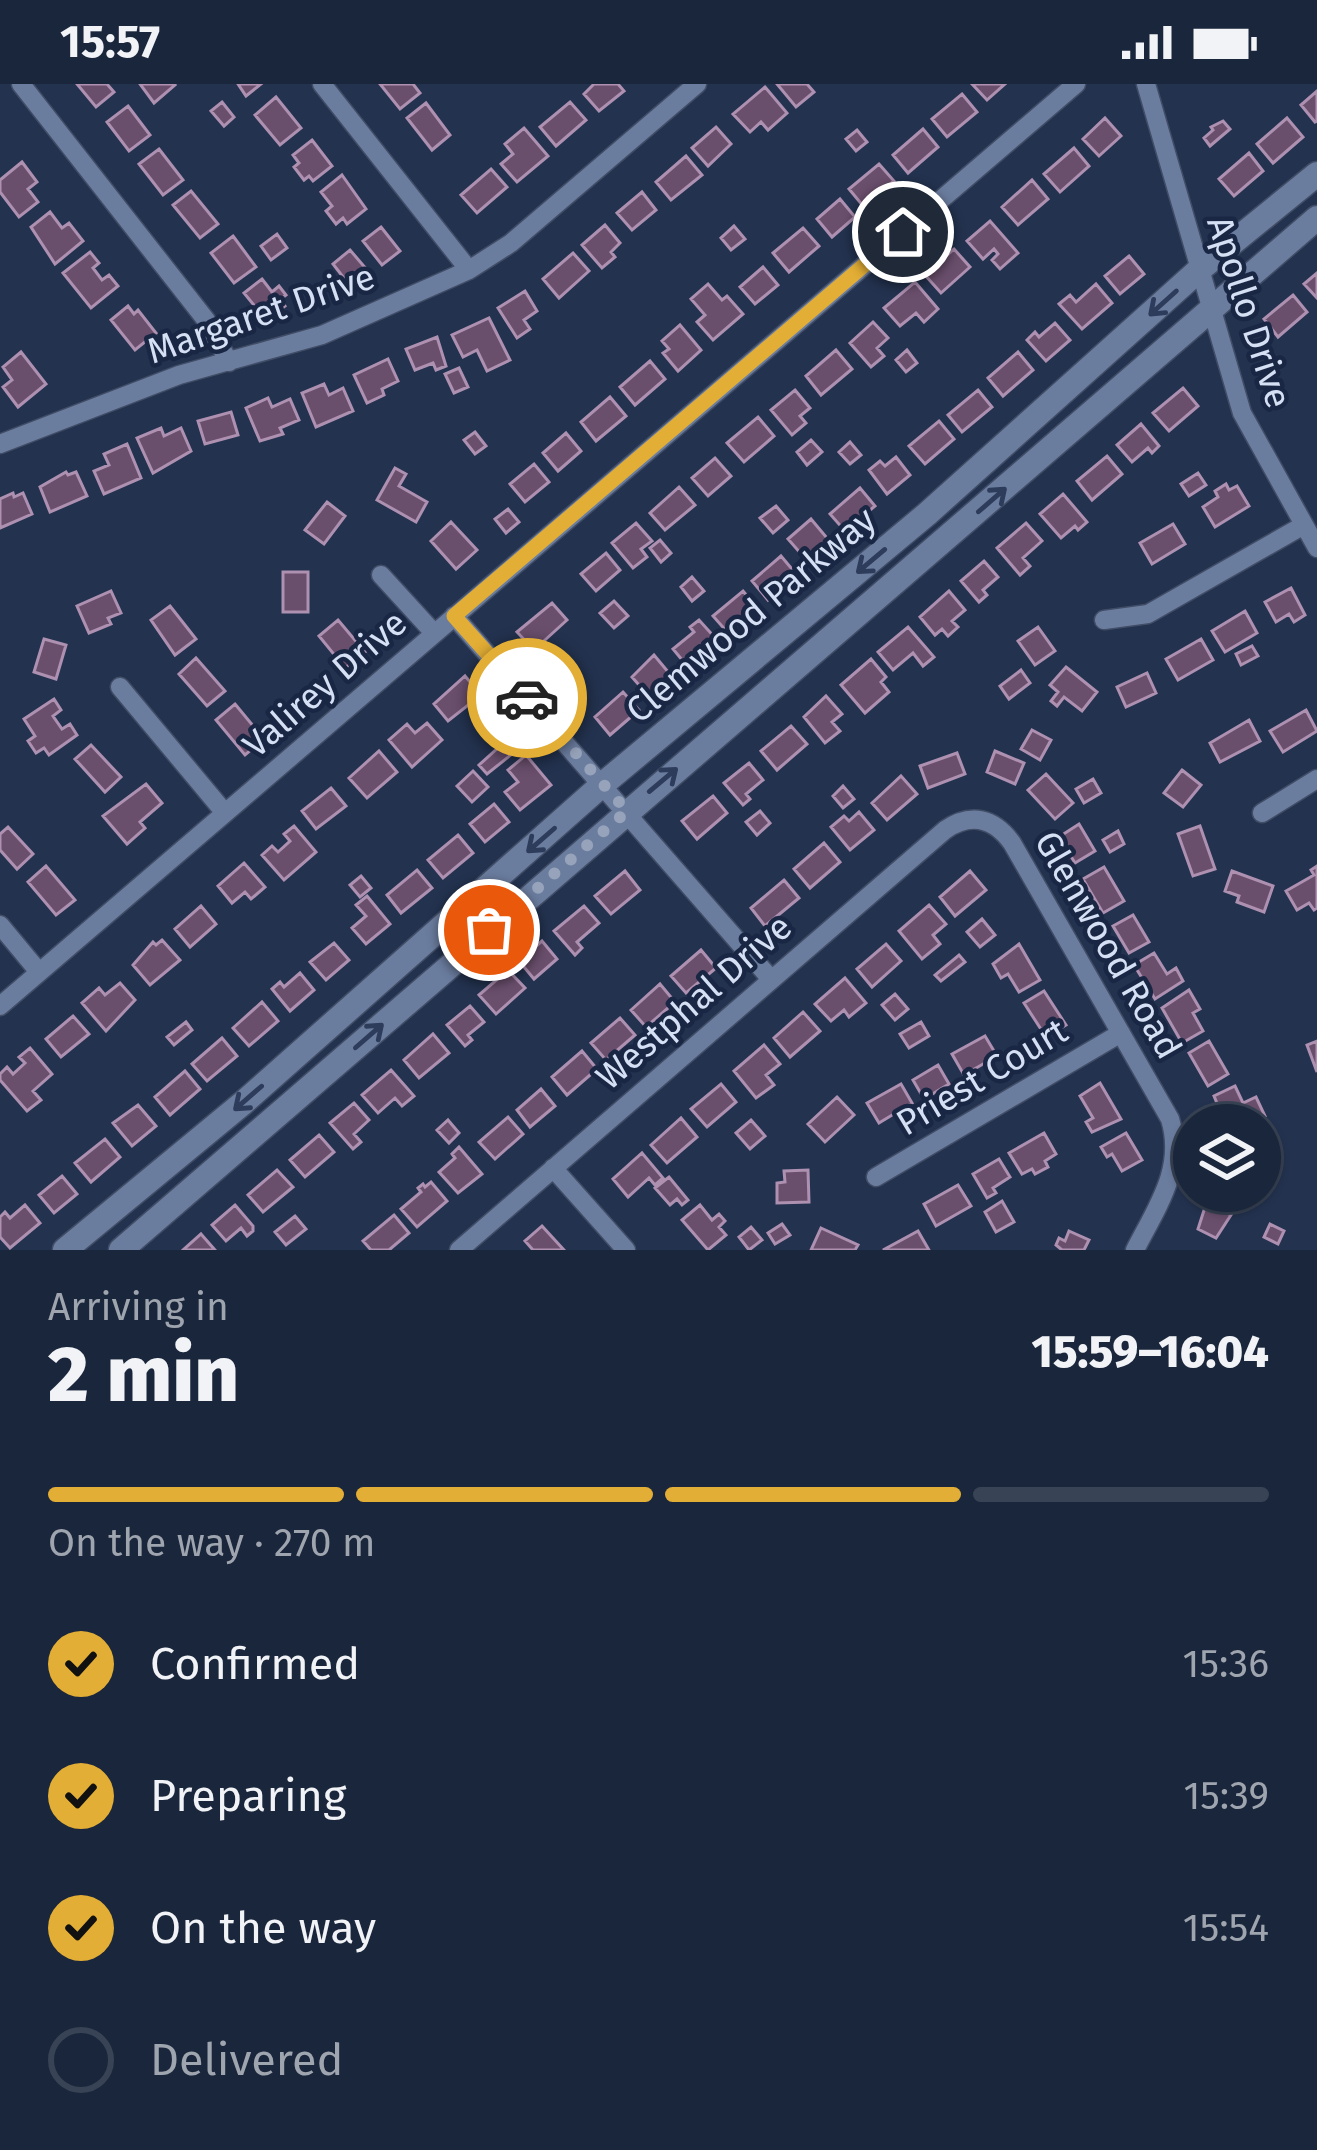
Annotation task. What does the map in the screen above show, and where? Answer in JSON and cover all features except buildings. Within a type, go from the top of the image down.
[{"type":"street","points":[[21,84],[206,320],[229,362]]},
{"type":"street","points":[[322,84],[469,270]]},
{"type":"street","name":"Margaret Drive","points":[[0,444],[178,375],[322,335],[469,270],[511,243],[697,84]]},
{"type":"street","name":"Valirey Drive","points":[[0,1006],[1076,84]]},
{"type":"street","name":"Apollo Drive","points":[[1146,84],[1242,413],[1317,548]]},
{"type":"street","name":"Clemwood Parkway","points":[[65,1250],[243,1103],[603,784],[927,514],[1199,270],[1317,174]]},
{"type":"street","name":"Clemwood Parkway","points":[[122,1250],[1317,218]]},
{"type":"street","points":[[1104,620],[1148,614],[1304,525]]},
{"type":"street","points":[[381,575],[434,633]]},
{"type":"street","points":[[454,616],[770,978]]},
{"type":"street","points":[[119,687],[225,813]]},
{"type":"street","points":[[1262,813],[1317,779]]},
{"type":"street","name":"Westphal Drive","points":[[459,1250],[944,830],[961,820],[980,819]]},
{"type":"street","name":"Glenwood Road","points":[[980,819],[1002,828],[1012,842],[1170,1118],[1177,1148],[1167,1188],[1136,1250]]},
{"type":"street","points":[[0,925],[39,972]]},
{"type":"street","name":"Priest Court","points":[[876,1177],[1121,1033]]},
{"type":"street","points":[[553,1168],[626,1250]]},
{"type":"way so far","points":[[489,930],[627,811],[527,698]]},
{"type":"route","points":[[527,698],[454,616],[903,232]]}]
